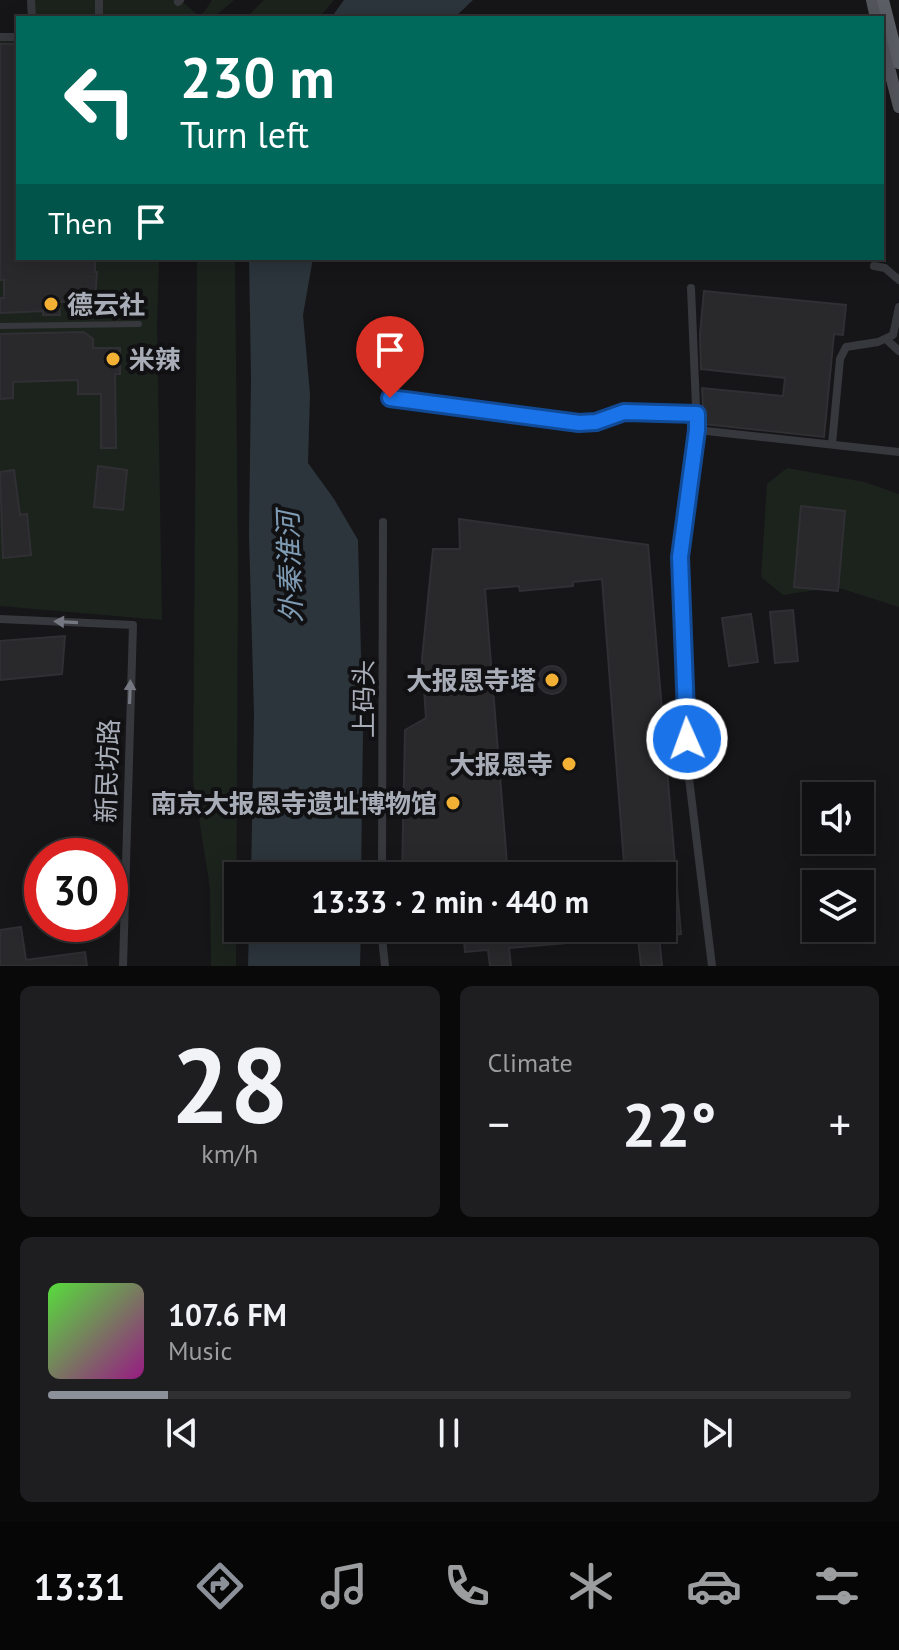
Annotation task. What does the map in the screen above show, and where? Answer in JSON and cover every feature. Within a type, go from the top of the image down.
[{"type":"highway","points":[[883,0],[899,63]]},
{"type":"main road","points":[[884,48],[899,107]]},
{"type":"street","points":[[874,266],[885,268],[899,280]]},
{"type":"street","points":[[691,288],[697,430],[680,557],[688,770],[712,966]]},
{"type":"street","points":[[832,444],[840,359],[846,347],[886,339],[895,330],[899,307]]},
{"type":"street","points":[[0,326],[139,324]]},
{"type":"street","points":[[886,339],[899,351]]},
{"type":"street","points":[[390,398],[579,423],[596,422],[624,412],[697,414]]},
{"type":"street","points":[[697,430],[899,452]]},
{"type":"street","name":"上码头","points":[[382,862],[383,522]]},
{"type":"street","name":"新民坊路","points":[[0,619],[133,625],[123,966]]},
{"type":"street","points":[[382,942],[385,966]]},
{"type":"shaded area","points":[[27,0],[180,0],[199,16],[28,16]]},
{"type":"shaded area","points":[[212,0],[234,0],[215,16],[199,16]]},
{"type":"shaded area","points":[[264,0],[334,0],[321,16],[248,16]]},
{"type":"shaded area","points":[[0,34],[16,34],[16,260],[159,260],[157,326],[162,620],[0,606]]},
{"type":"shaded area","points":[[197,260],[235,260],[237,862],[224,862],[224,942],[236,942],[236,966],[211,966],[210,888],[193,780]]},
{"type":"shaded area","points":[[787,468],[864,482],[899,494],[899,607],[836,587],[783,595],[761,577],[767,484]]},
{"type":"water","points":[[344,0],[473,0],[456,16],[332,16]]},
{"type":"water","name":"外秦淮河","points":[[249,260],[313,260],[303,315],[310,394],[308,463],[358,540],[363,732],[361,862],[251,862],[254,714],[249,535]]},
{"type":"water","points":[[249,942],[361,942],[360,966],[248,966]]},
{"type":"building","points":[[0,44],[16,44],[16,260],[95,260],[95,301],[59,302],[60,315],[43,315],[43,311],[0,313],[4,280],[0,280]]},
{"type":"building","points":[[704,291],[846,305],[843,335],[834,334],[824,437],[704,424],[702,388],[783,396],[785,378],[701,369]]},
{"type":"building","points":[[84,332],[93,339],[93,348],[120,348],[120,374],[115,374],[116,448],[101,448],[101,394],[78,394],[78,380],[13,382],[13,398],[0,399],[0,334]]},
{"type":"building","points":[[98,466],[127,470],[123,510],[94,507]]},
{"type":"building","points":[[14,470],[20,515],[27,514],[31,555],[3,558],[0,472]]},
{"type":"building","points":[[801,506],[845,511],[838,591],[794,587]]},
{"type":"building","name":"南京大报恩寺遗址博物馆","points":[[459,519],[648,545],[675,862],[624,862],[602,579],[573,582],[573,586],[520,591],[519,586],[485,589],[507,862],[402,862],[405,730],[426,718],[422,659],[433,549],[460,549]]},
{"type":"building","points":[[793,610],[798,661],[775,663],[770,612]]},
{"type":"building","points":[[751,614],[758,662],[729,666],[722,618]]},
{"type":"building","points":[[65,636],[62,674],[0,680],[0,641]]},
{"type":"building","name":"大报恩寺塔","points":[[552,666],[562,670],[566,680],[562,690],[552,694],[542,690],[538,680],[542,670]]},
{"type":"building","name":"南京大报恩寺遗址博物馆","points":[[676,875],[681,934],[676,934]]},
{"type":"building","points":[[21,927],[26,960],[85,952],[87,966],[0,966],[0,930]]},
{"type":"building","name":"南京大报恩寺遗址博物馆","points":[[464,942],[579,942],[509,948],[511,966],[490,966],[488,950],[465,952]]},
{"type":"building","name":"南京大报恩寺遗址博物馆","points":[[639,942],[660,942],[662,965],[641,966]]},
{"type":"place","name":"德云社","points":[[51,304]]},
{"type":"place","name":"米辣","points":[[113,359]]},
{"type":"place","name":"大报恩寺塔","points":[[552,680]]},
{"type":"place","name":"大报恩寺","points":[[569,764]]},
{"type":"place","name":"南京大报恩寺遗址博物馆","points":[[453,803]]},
{"type":"route","points":[[390,398],[579,423],[596,422],[624,412],[697,414],[680,557],[687,739]]}]
